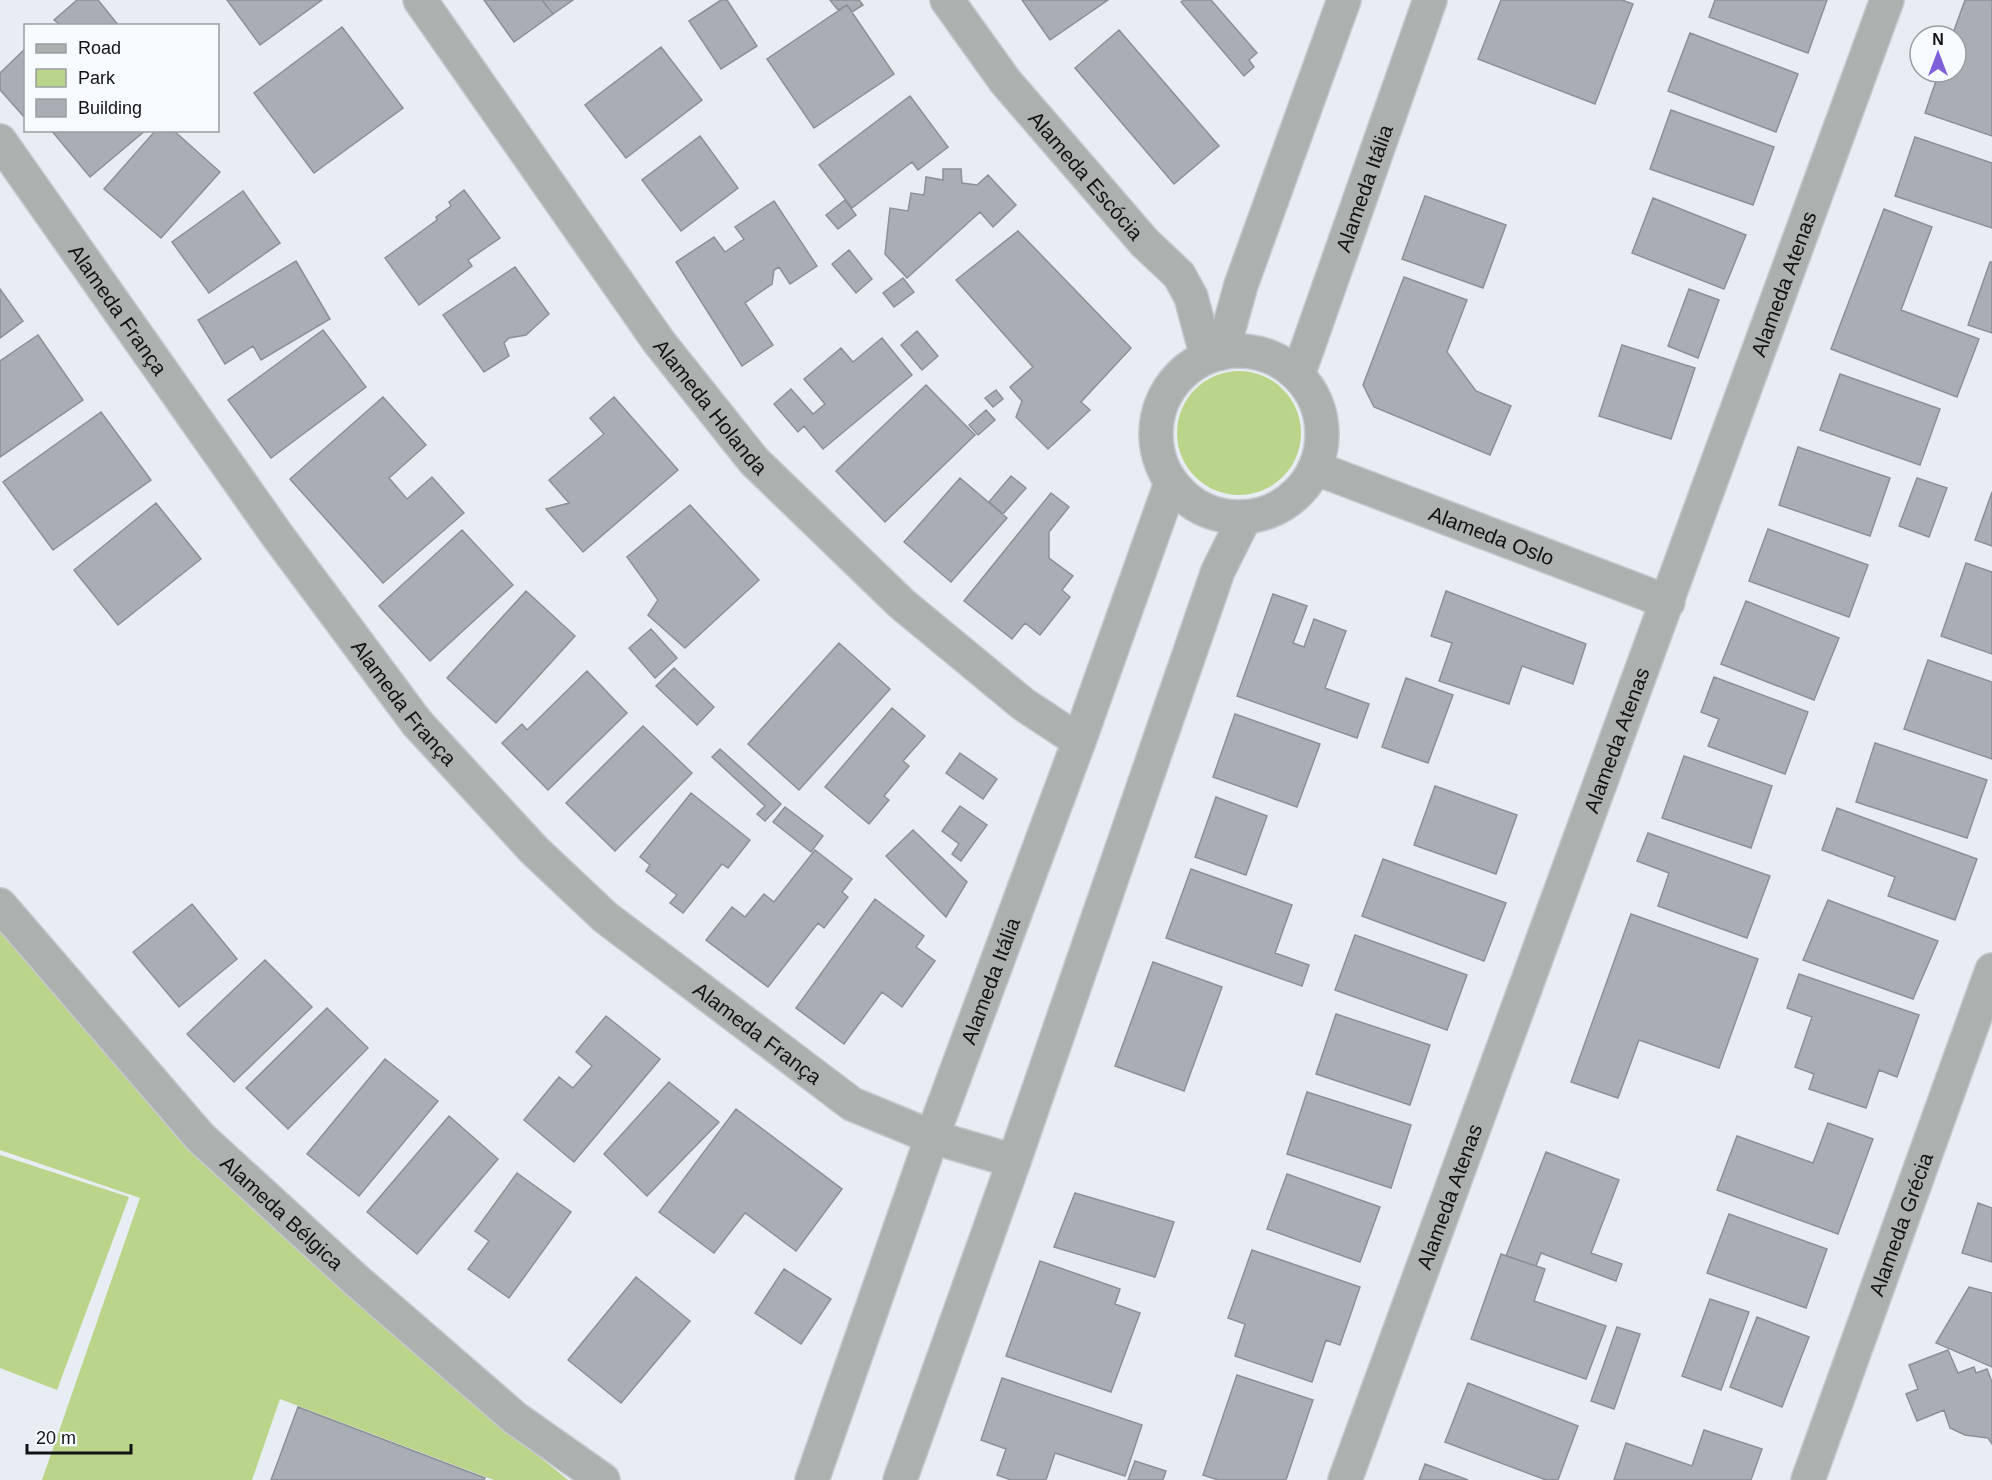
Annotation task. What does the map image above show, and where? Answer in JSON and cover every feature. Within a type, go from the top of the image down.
[{"type":"street","name":"Alameda Holanda","points":[[420,0],[659,342],[754,461],[902,604],[1023,704],[1079,741]]},
{"type":"street","name":"Alameda Escócia","points":[[947,0],[1005,81],[1145,243],[1179,275],[1191,297],[1215,355]]},
{"type":"street","points":[[1215,355],[1344,0]]},
{"type":"street","name":"Alameda Itália","points":[[1298,375],[1430,0]]},
{"type":"street","name":"Alameda Atenas","points":[[1345,1480],[1887,0]]},
{"type":"street","name":"Alameda França","points":[[0,141],[277,535],[417,723],[534,850],[605,917],[852,1104],[932,1137],[1014,1161]]},
{"type":"street","points":[[1250,352],[1276,360],[1298,375],[1313,396],[1322,419],[1322,444],[1315,468],[1304,487],[1287,503],[1267,513],[1245,517],[1223,516],[1203,510],[1185,498],[1171,483],[1161,464],[1155,444],[1159,411],[1173,383],[1188,368],[1215,355],[1250,352]]},
{"type":"street","name":"Alameda Oslo","points":[[1315,468],[1668,602]]},
{"type":"street","name":"Alameda Itália","points":[[812,1480],[932,1137],[1079,741],[1171,483]]},
{"type":"street","points":[[900,1480],[1014,1161],[1218,571],[1245,517]]},
{"type":"street","name":"Alameda Bélgica","points":[[0,904],[200,1137],[356,1280],[515,1418],[603,1480]]},
{"type":"street","name":"Alameda Grécia","points":[[1808,1480],[1992,970]]},
{"type":"green space","points":[[1239,371],[1263,375],[1283,389],[1297,409],[1301,433],[1297,457],[1283,477],[1263,491],[1239,495],[1215,491],[1195,477],[1181,457],[1177,433],[1181,409],[1195,389],[1215,375]]},
{"type":"green space","points":[[0,928],[166,1124],[439,1375],[568,1480],[494,1480],[280,1399],[252,1480],[42,1480],[140,1198],[0,1150]]},
{"type":"green space","points":[[0,1155],[129,1197],[57,1390],[0,1368]]},
{"type":"building","points":[[77,0],[98,0],[117,24],[59,24],[54,20]]},
{"type":"building","points":[[227,0],[322,0],[260,45]]},
{"type":"building","points":[[484,0],[542,0],[553,14],[514,42]]},
{"type":"building","points":[[542,0],[573,0],[553,14]]},
{"type":"building","points":[[721,0],[727,0],[757,46],[721,69],[689,21]]},
{"type":"building","points":[[830,0],[859,0],[863,5],[852,12],[847,5],[838,10]]},
{"type":"building","points":[[1022,0],[1108,0],[1050,40]]},
{"type":"building","points":[[1211,0],[1257,53],[1249,60],[1254,67],[1244,76],[1181,2]]},
{"type":"building","points":[[1501,0],[1622,0],[1633,4],[1595,104],[1478,59]]},
{"type":"building","points":[[1715,0],[1827,0],[1808,53],[1709,17]]},
{"type":"building","points":[[1965,0],[1992,0],[1992,136],[1925,113],[1935,84],[1968,84],[1968,24],[1956,24]]},
{"type":"building","points":[[847,5],[894,74],[814,128],[767,59]]},
{"type":"building","points":[[342,27],[403,108],[314,173],[254,93]]},
{"type":"building","points":[[1119,30],[1219,146],[1174,184],[1075,68]]},
{"type":"building","points":[[1690,33],[1798,74],[1776,132],[1668,91]]},
{"type":"building","points":[[661,47],[702,100],[626,158],[585,105]]},
{"type":"building","points":[[24,50],[24,117],[0,90],[0,73]]},
{"type":"building","points":[[910,96],[948,147],[918,170],[912,162],[852,208],[819,165]]},
{"type":"building","points":[[1671,110],[1774,147],[1753,205],[1650,169]]},
{"type":"building","points":[[53,132],[144,132],[90,177]]},
{"type":"building","points":[[154,132],[175,132],[220,172],[161,238],[104,189]]},
{"type":"building","points":[[700,136],[738,188],[681,231],[642,180]]},
{"type":"building","points":[[1915,137],[1992,163],[1992,228],[1895,196]]},
{"type":"building","points":[[943,169],[961,169],[962,183],[977,185],[988,175],[1016,205],[993,227],[980,212],[907,278],[885,254],[890,208],[908,211],[911,193],[924,195],[926,177],[943,180]]},
{"type":"building","points":[[464,190],[500,238],[468,260],[472,266],[419,305],[385,258],[437,220],[436,217],[451,206],[449,202]]},
{"type":"building","points":[[243,191],[280,243],[209,293],[172,242]]},
{"type":"building","points":[[1425,196],[1506,225],[1483,288],[1402,259]]},
{"type":"building","points":[[1653,198],[1746,235],[1724,289],[1632,253]]},
{"type":"building","points":[[845,200],[856,215],[838,229],[826,215]]},
{"type":"building","points":[[774,201],[817,266],[790,284],[779,267],[774,270],[772,284],[745,303],[773,345],[742,366],[676,262],[714,237],[725,252],[744,239],[735,227]]},
{"type":"building","points":[[1884,209],[1932,227],[1901,310],[1979,339],[1957,397],[1831,349]]},
{"type":"building","points":[[1018,231],[1131,348],[1081,402],[1090,410],[1048,449],[1016,417],[1022,401],[1010,387],[1033,367],[956,280]]},
{"type":"building","points":[[849,250],[872,279],[856,293],[832,264]]},
{"type":"building","points":[[296,261],[330,319],[261,360],[253,346],[225,364],[198,320]]},
{"type":"building","points":[[1990,262],[1992,262],[1992,333],[1968,325]]},
{"type":"building","points":[[515,267],[549,314],[526,335],[509,338],[504,343],[509,356],[484,372],[443,315]]},
{"type":"building","points":[[1404,277],[1467,300],[1447,352],[1476,391],[1511,406],[1490,455],[1374,407],[1363,385]]},
{"type":"building","points":[[903,278],[914,292],[894,307],[883,293]]},
{"type":"building","points":[[0,289],[23,321],[0,338]]},
{"type":"building","points":[[1689,289],[1719,300],[1698,358],[1668,346]]},
{"type":"building","points":[[323,330],[366,387],[271,458],[228,400]]},
{"type":"building","points":[[917,331],[938,356],[922,370],[901,345]]},
{"type":"building","points":[[38,335],[83,400],[0,457],[0,361]]},
{"type":"building","points":[[882,338],[912,375],[823,449],[804,426],[798,432],[774,404],[791,389],[813,414],[825,404],[804,379],[841,348],[853,362]]},
{"type":"building","points":[[1622,345],[1695,368],[1671,439],[1599,416]]},
{"type":"building","points":[[1840,374],[1940,409],[1920,465],[1820,430]]},
{"type":"building","points":[[926,385],[975,435],[885,522],[836,471]]},
{"type":"building","points":[[996,390],[1003,399],[993,407],[985,398]]},
{"type":"building","points":[[383,397],[426,445],[389,478],[407,499],[432,477],[464,513],[383,583],[290,479]]},
{"type":"building","points":[[614,397],[678,470],[583,552],[546,509],[569,503],[549,480],[604,434],[590,418]]},
{"type":"building","points":[[986,410],[995,420],[978,435],[969,425]]},
{"type":"building","points":[[101,412],[151,480],[53,550],[3,482]]},
{"type":"building","points":[[1798,447],[1890,478],[1870,536],[1779,505]]},
{"type":"building","points":[[1011,476],[1026,488],[1003,514],[989,502]]},
{"type":"building","points":[[960,478],[1007,518],[951,582],[904,542]]},
{"type":"building","points":[[1917,478],[1947,488],[1929,537],[1899,526]]},
{"type":"building","points":[[1992,492],[1992,546],[1975,540]]},
{"type":"building","points":[[1051,493],[1069,507],[1049,532],[1049,558],[1073,576],[1062,590],[1070,597],[1040,635],[1025,623],[1012,639],[964,601]]},
{"type":"building","points":[[156,503],[201,559],[118,625],[74,570]]},
{"type":"building","points":[[690,505],[759,580],[685,648],[648,615],[658,600],[627,557]]},
{"type":"building","points":[[1768,529],[1868,565],[1849,617],[1749,581]]},
{"type":"building","points":[[462,530],[513,585],[430,661],[379,606]]},
{"type":"building","points":[[1966,563],[1992,572],[1992,654],[1941,636]]},
{"type":"building","points":[[526,591],[575,636],[496,723],[447,678]]},
{"type":"building","points":[[1446,591],[1586,644],[1573,684],[1522,666],[1509,704],[1439,681],[1452,643],[1431,636]]},
{"type":"building","points":[[1273,594],[1307,606],[1293,643],[1304,647],[1314,619],[1346,631],[1325,688],[1369,704],[1357,738],[1237,696]]},
{"type":"building","points":[[1746,601],[1839,638],[1814,700],[1721,664]]},
{"type":"building","points":[[651,629],[677,658],[655,678],[629,648]]},
{"type":"building","points":[[839,643],[890,689],[799,790],[748,744]]},
{"type":"building","points":[[1928,660],[1992,682],[1992,759],[1904,729]]},
{"type":"building","points":[[674,668],[714,707],[697,725],[656,686]]},
{"type":"building","points":[[587,671],[627,713],[548,790],[502,743],[522,724],[527,730]]},
{"type":"building","points":[[1714,677],[1808,712],[1785,774],[1708,746],[1719,719],[1701,712]]},
{"type":"building","points":[[1406,678],[1453,695],[1428,763],[1382,747]]},
{"type":"building","points":[[892,708],[925,736],[903,761],[909,766],[884,796],[889,800],[869,824],[825,787]]},
{"type":"building","points":[[1235,714],[1320,744],[1297,807],[1213,777]]},
{"type":"building","points":[[643,726],[692,773],[615,851],[566,803]]},
{"type":"building","points":[[1875,743],[1987,780],[1967,838],[1856,802]]},
{"type":"building","points":[[720,749],[781,804],[765,821],[757,814],[765,806],[712,757]]},
{"type":"building","points":[[960,753],[997,779],[983,799],[946,773]]},
{"type":"building","points":[[1684,756],[1772,786],[1751,848],[1662,818]]},
{"type":"building","points":[[1435,786],[1517,815],[1496,874],[1414,845]]},
{"type":"building","points":[[691,793],[750,840],[728,868],[722,864],[683,913],[670,903],[677,895],[646,871],[650,865],[640,857]]},
{"type":"building","points":[[1216,797],[1267,816],[1246,875],[1195,857]]},
{"type":"building","points":[[960,806],[987,825],[961,861],[952,854],[959,844],[942,831]]},
{"type":"building","points":[[785,807],[823,836],[811,852],[773,822]]},
{"type":"building","points":[[1837,808],[1977,859],[1955,920],[1888,896],[1895,877],[1822,850]]},
{"type":"building","points":[[913,830],[967,882],[946,917],[886,856]]},
{"type":"building","points":[[1648,833],[1770,876],[1747,938],[1658,906],[1669,873],[1637,861]]},
{"type":"building","points":[[815,850],[852,879],[842,892],[848,897],[824,928],[818,923],[768,987],[706,940],[732,907],[745,917],[764,894],[774,902]]},
{"type":"building","points":[[1383,859],[1506,903],[1484,961],[1362,916]]},
{"type":"building","points":[[1191,869],[1292,905],[1275,953],[1309,965],[1302,986],[1166,938]]},
{"type":"building","points":[[875,899],[924,936],[916,947],[935,961],[902,1007],[882,992],[844,1044],[796,1008]]},
{"type":"building","points":[[1828,900],[1938,941],[1913,999],[1803,960]]},
{"type":"building","points":[[192,904],[237,959],[179,1007],[133,952]]},
{"type":"building","points":[[1631,914],[1758,959],[1719,1068],[1639,1040],[1618,1098],[1571,1082]]},
{"type":"building","points":[[1355,935],[1467,975],[1447,1030],[1335,990]]},
{"type":"building","points":[[265,960],[312,1007],[234,1082],[187,1034]]},
{"type":"building","points":[[1153,962],[1222,987],[1184,1091],[1115,1066]]},
{"type":"building","points":[[1799,974],[1919,1015],[1897,1077],[1879,1070],[1866,1108],[1809,1089],[1814,1074],[1795,1067],[1812,1017],[1787,1008]]},
{"type":"building","points":[[327,1008],[368,1048],[288,1129],[246,1088]]},
{"type":"building","points":[[1336,1014],[1430,1045],[1410,1105],[1316,1074]]},
{"type":"building","points":[[606,1016],[660,1059],[574,1162],[524,1120],[559,1077],[573,1088],[592,1066],[576,1052]]},
{"type":"building","points":[[385,1059],[438,1101],[359,1196],[307,1154]]},
{"type":"building","points":[[669,1082],[719,1122],[647,1196],[604,1154]]},
{"type":"building","points":[[1307,1092],[1411,1125],[1391,1188],[1287,1154]]},
{"type":"building","points":[[736,1109],[842,1189],[796,1251],[745,1213],[714,1253],[659,1212]]},
{"type":"building","points":[[449,1116],[498,1159],[417,1254],[367,1212]]},
{"type":"building","points":[[1828,1123],[1873,1139],[1838,1234],[1717,1190],[1737,1136],[1813,1163]]},
{"type":"building","points":[[1546,1152],[1619,1180],[1591,1253],[1622,1264],[1616,1281],[1541,1253],[1536,1266],[1506,1256]]},
{"type":"building","points":[[517,1173],[571,1212],[509,1298],[468,1269],[489,1241],[475,1231]]},
{"type":"building","points":[[1287,1174],[1380,1207],[1360,1262],[1267,1229]]},
{"type":"building","points":[[1075,1193],[1174,1222],[1155,1277],[1054,1247]]},
{"type":"building","points":[[1978,1203],[1992,1208],[1992,1262],[1962,1253]]},
{"type":"building","points":[[1729,1214],[1827,1249],[1806,1308],[1707,1273]]},
{"type":"building","points":[[1252,1250],[1360,1287],[1340,1345],[1326,1340],[1312,1382],[1235,1356],[1245,1324],[1228,1318]]},
{"type":"building","points":[[1501,1254],[1545,1269],[1534,1301],[1606,1326],[1586,1379],[1471,1339]]},
{"type":"building","points":[[1040,1261],[1120,1289],[1115,1304],[1140,1313],[1111,1392],[1006,1356]]},
{"type":"building","points":[[784,1269],[831,1299],[801,1344],[755,1313]]},
{"type":"building","points":[[636,1277],[690,1321],[621,1403],[568,1360]]},
{"type":"building","points":[[1969,1287],[1992,1293],[1992,1367],[1936,1343]]},
{"type":"building","points":[[1710,1299],[1749,1312],[1721,1390],[1682,1376]]},
{"type":"building","points":[[1757,1317],[1809,1337],[1782,1407],[1730,1387]]},
{"type":"building","points":[[1617,1327],[1640,1334],[1614,1409],[1591,1401]]},
{"type":"building","points":[[1948,1350],[1958,1373],[1974,1367],[1976,1373],[1987,1369],[1992,1382],[1992,1444],[1988,1438],[1965,1435],[1950,1428],[1944,1410],[1917,1421],[1906,1394],[1918,1389],[1909,1365]]},
{"type":"building","points":[[1237,1375],[1313,1400],[1286,1480],[1218,1480],[1203,1475]]},
{"type":"building","points":[[1002,1378],[1142,1425],[1125,1476],[1055,1453],[1046,1480],[1011,1480],[997,1475],[1006,1449],[981,1440]]},
{"type":"building","points":[[1468,1383],[1578,1426],[1558,1480],[1546,1480],[1445,1442]]},
{"type":"building","points":[[298,1407],[485,1478],[484,1480],[271,1480]]},
{"type":"building","points":[[1704,1430],[1762,1449],[1751,1480],[1614,1480],[1626,1443],[1692,1466]]},
{"type":"building","points":[[1135,1461],[1166,1471],[1163,1480],[1128,1480]]},
{"type":"building","points":[[1425,1464],[1468,1480],[1419,1480]]}]
